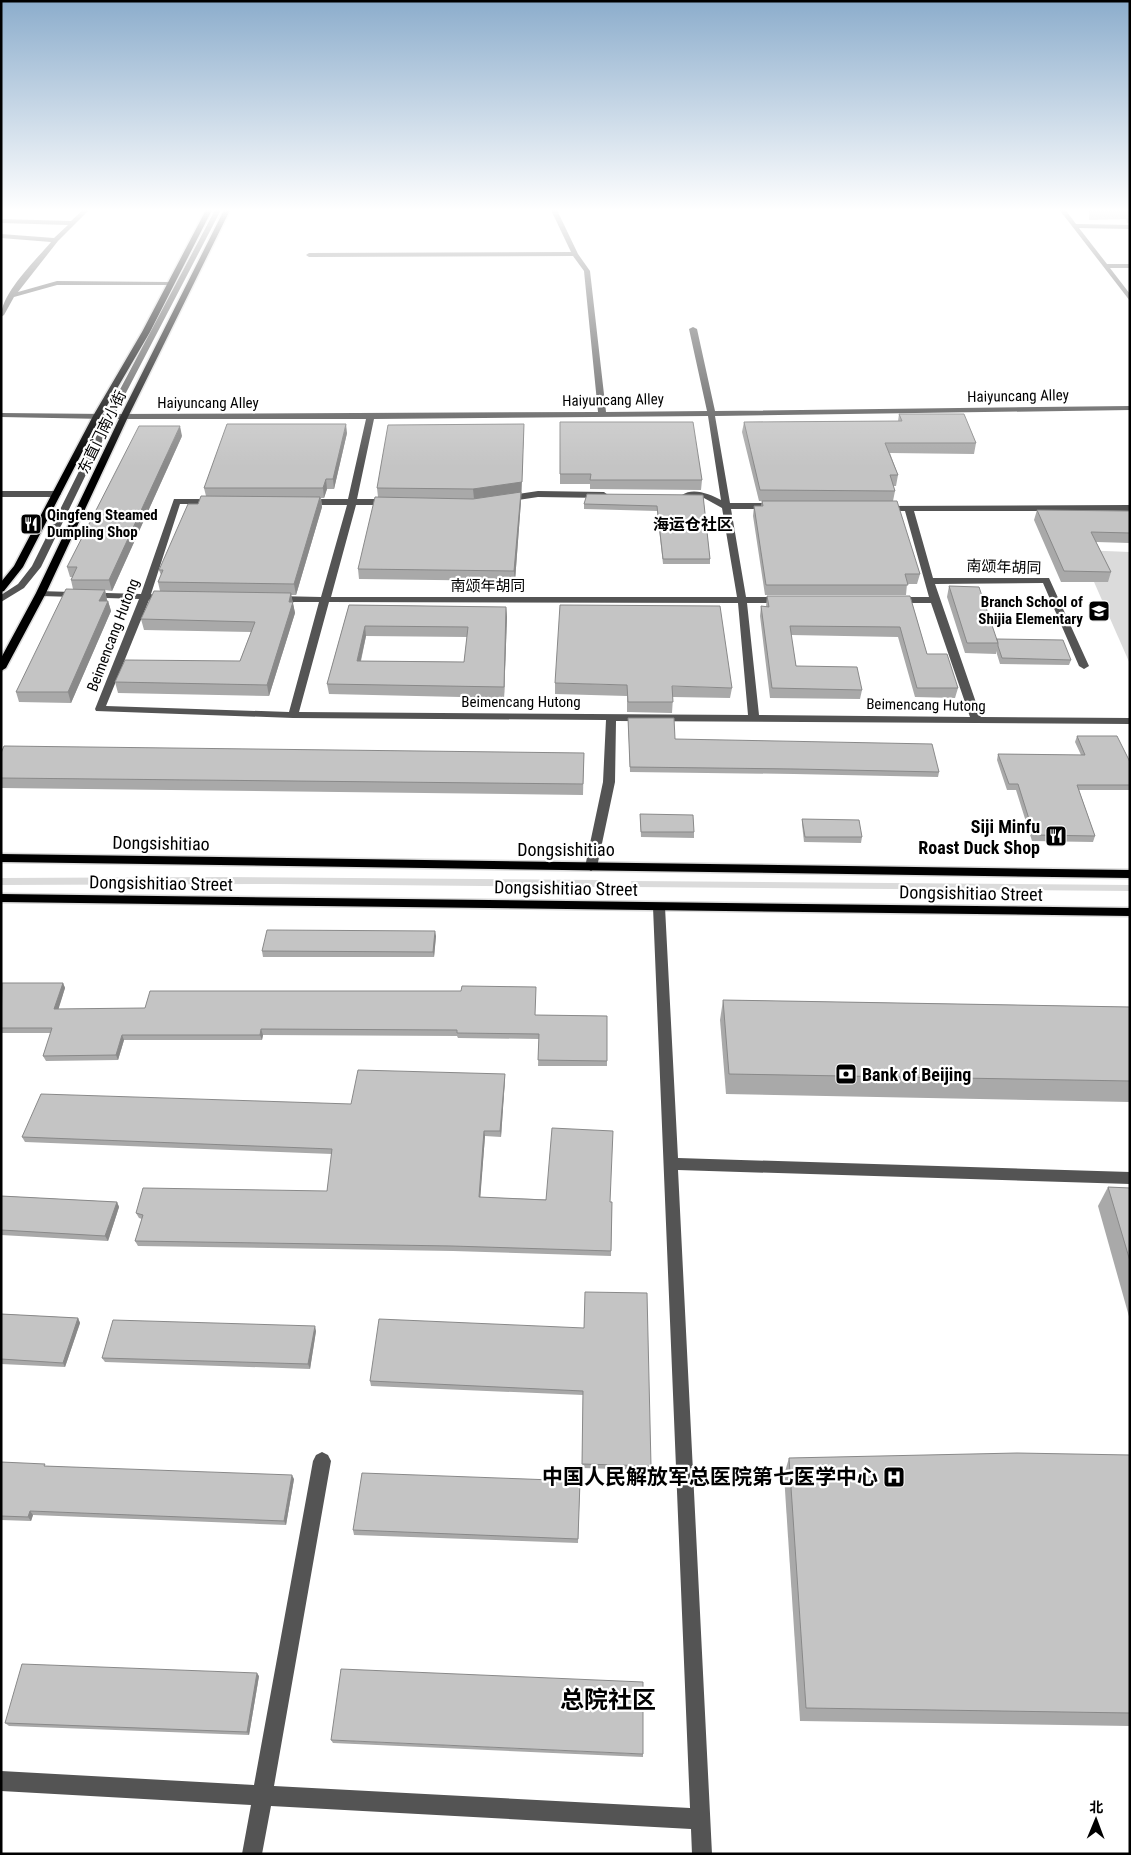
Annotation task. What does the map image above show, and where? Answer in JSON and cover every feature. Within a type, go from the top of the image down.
[{"type":"main road","name":"东直门南小街","points":[[1,589],[18,568],[97,416],[164,295]]},
{"type":"main road","name":"东直门南小街","points":[[1,668],[41,593],[124,417],[185,295]]},
{"type":"main road","name":"Dongsishitiao","points":[[1,858],[1130,874]]},
{"type":"main road","name":"Dongsishitiao Street","points":[[1,898],[1130,912]]},
{"type":"street","points":[[1,315],[11,296],[16,295]]},
{"type":"street","points":[[1,599],[21,586],[36,567],[110,416],[174,295]]},
{"type":"street","points":[[589,295],[602,414]]},
{"type":"street","points":[[693,329],[711,413],[742,600],[754,718]]},
{"type":"street","name":"Haiyuncang Alley","points":[[1,415],[124,417],[371,416],[1130,408]]},
{"type":"street","points":[[293,715],[352,502],[371,416]]},
{"type":"street","points":[[1,494],[57,494]]},
{"type":"street","points":[[492,501],[538,494],[617,495]]},
{"type":"street","points":[[676,495],[706,495],[726,506],[793,506]]},
{"type":"street","name":"Beimencang Hutong","points":[[226,501],[177,501],[145,597],[100,709],[293,715],[1130,721]]},
{"type":"street","points":[[294,502],[399,503]]},
{"type":"street","points":[[870,507],[1130,508]]},
{"type":"street","points":[[909,508],[935,600],[977,721]]},
{"type":"street","name":"南颂年胡同","points":[[930,581],[1046,580],[1084,666]]},
{"type":"street","points":[[41,593],[164,597]]},
{"type":"street","name":"南颂年胡同","points":[[264,599],[791,600]]},
{"type":"street","points":[[887,600],[935,600]]},
{"type":"street","points":[[591,867],[609,782],[611,718]]},
{"type":"street","points":[[659,907],[702,1854]]},
{"type":"street","points":[[671,1164],[1130,1178]]},
{"type":"street","points":[[252,1854],[322,1461]]},
{"type":"street","points":[[1,1781],[700,1819]]},
{"type":"shaded area","points":[[1080,550],[1130,552],[1130,664]]},
{"type":"shaded area","points":[[224,877],[599,880],[599,887],[277,884],[1,885],[1,878]]},
{"type":"shaded area","points":[[631,881],[1130,885],[1130,891],[632,887]]},
{"type":"building","points":[[899,414],[964,414],[976,443],[885,443],[898,475],[890,475],[895,491],[760,490],[744,422],[902,421]]},
{"type":"building","points":[[560,422],[693,422],[702,480],[590,480],[591,474],[560,474]]},
{"type":"building","points":[[227,424],[346,424],[333,479],[326,479],[323,488],[204,488]]},
{"type":"building","points":[[524,424],[522,482],[473,489],[377,488],[388,425]]},
{"type":"building","points":[[139,426],[180,426],[109,580],[71,580],[77,567],[67,567]]},
{"type":"building","points":[[521,492],[514,571],[358,569],[375,497],[473,499]]},
{"type":"building","points":[[587,494],[703,495],[710,559],[663,559],[657,506],[584,504]]},
{"type":"building","points":[[201,496],[320,497],[294,584],[158,582],[163,570],[159,570],[188,504],[198,504]]},
{"type":"building","points":[[762,501],[897,501],[920,574],[905,574],[908,585],[766,585],[754,506],[763,506]]},
{"type":"building","points":[[1037,510],[1130,511],[1130,533],[1091,532],[1111,572],[1064,571]]},
{"type":"building","points":[[949,586],[979,587],[998,643],[967,643]]},
{"type":"building","points":[[66,589],[105,590],[99,601],[108,601],[68,692],[16,692]]},
{"type":"building","points":[[154,591],[291,593],[289,602],[293,602],[267,685],[115,682],[125,660],[240,661],[255,622],[141,619]]},
{"type":"building","points":[[767,596],[910,596],[927,654],[947,654],[958,688],[917,688],[900,627],[790,626],[796,666],[857,667],[862,690],[772,688],[761,606],[769,607]]},
{"type":"building","points":[[349,605],[506,607],[504,687],[327,684]],"holes":[[[365,626],[468,627],[464,662],[357,661]]]},
{"type":"building","points":[[560,605],[720,606],[732,688],[672,686],[673,702],[628,702],[627,685],[555,683]]},
{"type":"building","points":[[997,639],[1063,640],[1071,660],[1002,658]]},
{"type":"building","points":[[628,718],[674,718],[675,739],[932,744],[939,772],[630,767]]},
{"type":"building","points":[[1077,736],[1117,736],[1130,762],[1130,785],[1077,785],[1095,836],[1034,835],[1018,784],[1009,784],[998,754],[1085,755]]},
{"type":"building","points":[[4,746],[584,753],[583,784],[1,778],[1,753]]},
{"type":"building","points":[[640,814],[693,815],[694,832],[641,832]]},
{"type":"building","points":[[802,819],[859,820],[862,837],[805,837]]},
{"type":"building","points":[[267,930],[435,931],[433,952],[262,951]]},
{"type":"building","points":[[2,983],[63,983],[54,1009],[145,1008],[150,991],[461,991],[462,986],[536,987],[535,1015],[607,1016],[607,1061],[538,1060],[539,1034],[457,1033],[457,1030],[261,1029],[260,1035],[122,1035],[116,1055],[43,1056],[52,1028],[1,1028]]},
{"type":"building","points":[[723,1000],[1130,1007],[1130,1081],[729,1074]]},
{"type":"building","points":[[358,1070],[505,1074],[500,1131],[484,1131],[479,1197],[546,1200],[552,1128],[613,1131],[610,1202],[612,1202],[611,1251],[452,1246],[135,1241],[143,1215],[136,1213],[143,1188],[327,1191],[332,1149],[22,1137],[41,1094],[351,1104]]},
{"type":"building","points":[[1108,1187],[1130,1188],[1130,1261]]},
{"type":"building","points":[[1,1196],[117,1202],[105,1236],[1,1230]]},
{"type":"building","points":[[585,1292],[647,1293],[651,1466],[582,1464],[583,1391],[370,1381],[379,1319],[584,1328]]},
{"type":"building","points":[[1,1314],[78,1318],[63,1363],[1,1359]]},
{"type":"building","points":[[113,1320],[315,1326],[308,1364],[102,1358]]},
{"type":"building","points":[[1017,1453],[1130,1455],[1130,1713],[806,1708],[789,1458]]},
{"type":"building","points":[[1,1462],[45,1464],[44,1466],[292,1475],[284,1521],[30,1511],[28,1517],[1,1516]]},
{"type":"building","points":[[362,1473],[580,1481],[578,1539],[353,1530]]},
{"type":"building","points":[[22,1664],[257,1673],[247,1732],[5,1723]]},
{"type":"building","points":[[341,1669],[643,1682],[643,1754],[331,1740]]},
{"type":"place","name":"Qingfeng Steamed Dumpling Shop","points":[[31,524]]},
{"type":"place","name":"Branch School of Shijia Elementary","points":[[1099,611]]},
{"type":"place","name":"Siji Minfu Roast Duck Shop","points":[[1056,836]]},
{"type":"place","name":"Bank of Beijing","points":[[846,1074]]},
{"type":"place","name":"中国人民解放军总医院第七医学中心","points":[[894,1477]]},
{"type":"district","name":"海运仓社区","points":[[693,524]]},
{"type":"district","name":"总院社区","points":[[608,1700]]}]
